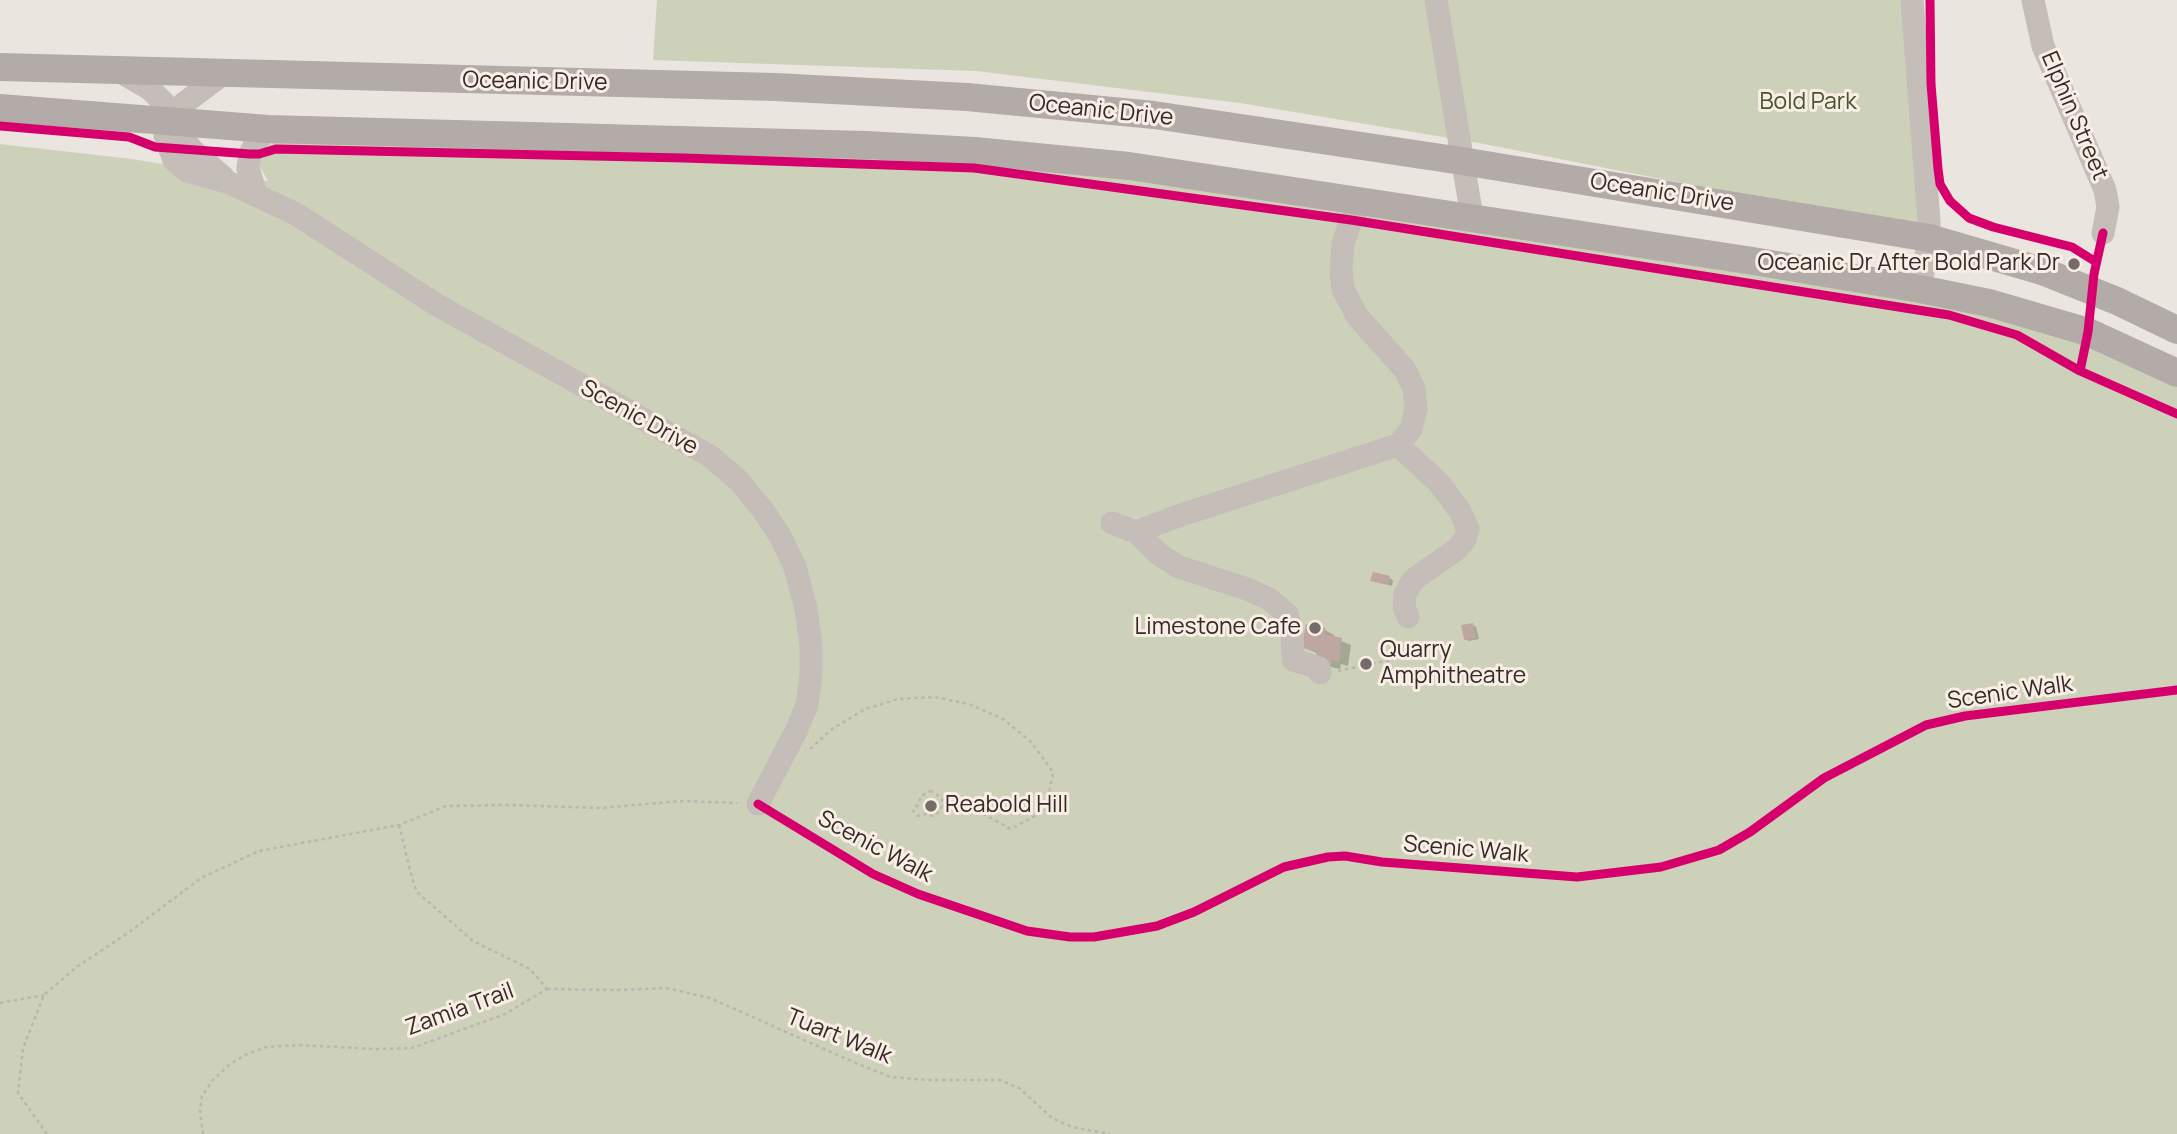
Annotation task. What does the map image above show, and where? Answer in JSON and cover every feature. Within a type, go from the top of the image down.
[{"type":"main road","name":"Oceanic Drive","points":[[0,67],[775,87],[967,97],[1154,115],[1462,161],[1929,238],[2042,271],[2177,330]]},
{"type":"main road","points":[[0,108],[268,129],[866,145],[961,150],[1129,166],[1363,200],[1920,289],[1989,303],[2088,332],[2177,373]]},
{"type":"street","points":[[1436,0],[1472,217]]},
{"type":"street","points":[[1912,0],[1929,238],[1920,289]]},
{"type":"street","name":"Elphin Street","points":[[2033,0],[2043,46],[2105,190],[2108,207],[2103,233]]},
{"type":"street","points":[[119,71],[150,89],[163,102],[175,122]]},
{"type":"street","name":"Scenic Drive","points":[[223,74],[183,104],[165,136],[174,160],[187,170],[230,183],[296,214],[437,305],[710,456],[738,481],[763,510],[795,567],[806,609],[811,665],[807,705],[758,804]]},
{"type":"street","points":[[256,194],[248,169],[250,154],[257,140],[268,129]]},
{"type":"street","points":[[1136,533],[1181,515],[1398,445],[1410,429],[1416,409],[1414,389],[1405,370],[1357,316],[1343,289],[1343,244],[1351,219],[1363,200]]},
{"type":"street","points":[[1398,445],[1438,483],[1460,511],[1468,528],[1465,539],[1457,549],[1413,580],[1405,594],[1404,607],[1408,617]]},
{"type":"street","points":[[1112,523],[1136,533],[1160,555],[1179,567],[1269,599],[1287,614],[1292,632],[1293,660],[1320,668],[1320,673]]},
{"type":"path","points":[[1945,192],[1969,218],[1993,227],[2072,247],[2096,262]]},
{"type":"path","points":[[2093,291],[2103,233]]},
{"type":"path","points":[[1320,673],[1394,659]]},
{"type":"path","points":[[802,753],[815,746],[832,729],[864,709],[898,699],[933,697],[970,704],[1003,719],[1031,742],[1053,772],[1046,810],[1011,829],[978,811],[943,805]]},
{"type":"path","points":[[925,792],[940,796],[943,805],[933,816],[918,816],[913,811],[925,792]]},
{"type":"path","points":[[47,1134],[18,1093],[23,1048],[44,995],[78,966],[128,933],[201,878],[259,851],[399,825],[446,806],[600,808],[690,801],[758,804]]},
{"type":"path","points":[[0,1003],[44,995]]},
{"type":"green space","name":"Bold Park","points":[[657,0],[1904,0],[1925,231],[1479,143],[1240,103],[976,71],[653,60]]},
{"type":"green space","points":[[277,140],[975,160],[1129,175],[1919,298],[2042,328],[2177,382],[2177,1134],[0,1134],[0,144],[132,159],[268,181],[258,163],[266,146]]},
{"type":"building","points":[[1373,572],[1390,576],[1388,585],[1370,581]]},
{"type":"building","points":[[1473,623],[1476,638],[1464,640],[1461,625]]},
{"type":"building","points":[[1306,624],[1326,628],[1324,634],[1342,638],[1339,662],[1332,660],[1331,665],[1315,662],[1317,651],[1301,648]]},
{"type":"cycle path","points":[[1930,0],[1931,84],[1938,169],[1940,184],[1950,201],[1969,218],[1993,227],[2072,247],[2096,262]]},
{"type":"cycle path","points":[[0,126],[129,137],[155,147],[250,154],[276,149],[684,158],[974,168],[1351,220],[1949,315],[2017,335],[2080,371],[2177,414]]},
{"type":"cycle path","points":[[2080,371],[2088,332],[2094,274],[2103,233]]},
{"type":"cycle path","name":"Scenic Walk","points":[[758,804],[873,874],[918,894],[1027,931],[1070,937],[1094,937],[1157,926],[1194,912],[1284,867],[1328,857],[1345,856],[1382,862],[1577,877],[1661,867],[1719,850],[1750,832],[1824,778],[1926,725],[1965,716],[2177,690]]},
{"type":"place","name":"Oceanic Dr After Bold Park Dr","points":[[2074,264]]},
{"type":"place","name":"Limestone Cafe","points":[[1315,628]]},
{"type":"place","name":"Quarry Amphitheatre","points":[[1366,664]]},
{"type":"place","name":"Reabold Hill","points":[[931,806]]}]
